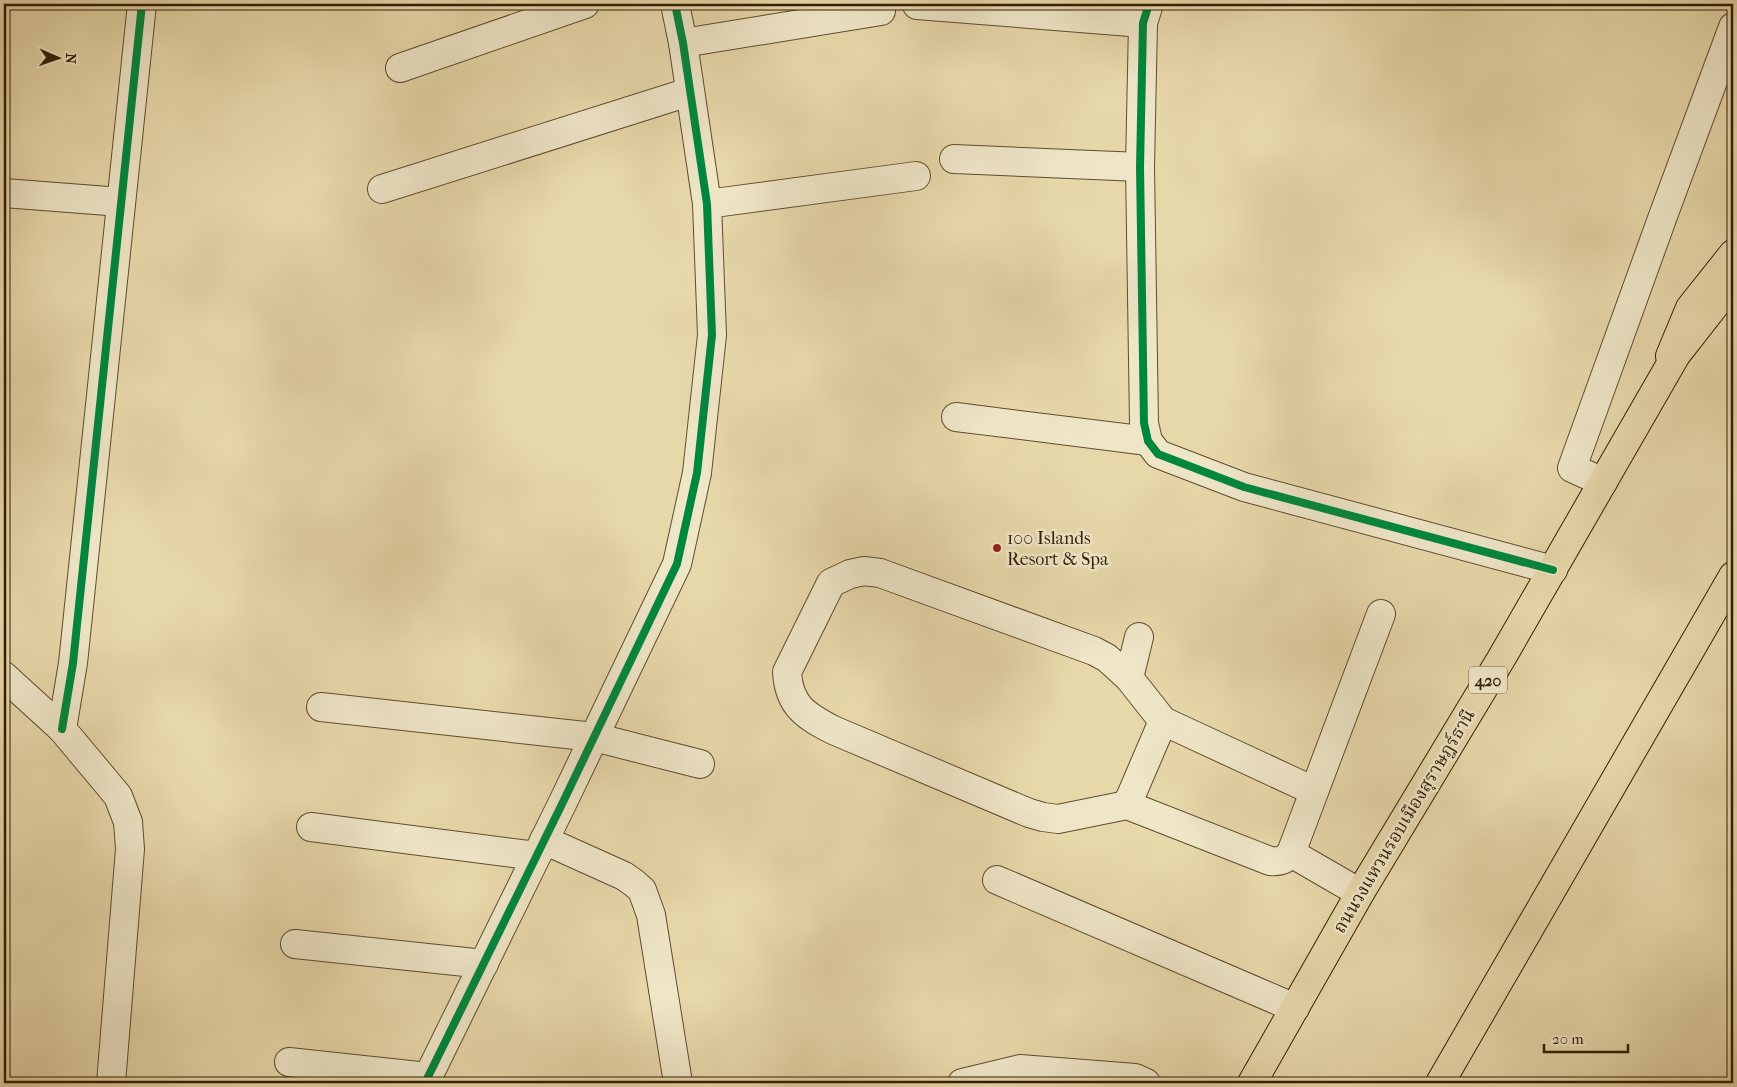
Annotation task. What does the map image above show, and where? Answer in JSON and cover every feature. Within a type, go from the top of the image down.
[{"type":"main road","points":[[1658,386],[1690,308],[1733,254]]},
{"type":"main road","name":"ถนนวงแหวนรอบเมืองสุราษฎร์ธานี","points":[[1252,1083],[1360,892],[1552,570],[1676,355],[1733,282]]},
{"type":"main road","points":[[1658,386],[1720,325],[1733,309]]},
{"type":"main road","points":[[1440,1083],[1733,576]]},
{"type":"street","points":[[62,728],[73,663],[142,4]]},
{"type":"street","points":[[400,68],[585,4]]},
{"type":"street","points":[[289,1062],[426,1080],[677,564],[697,473],[712,335],[707,204],[683,43],[675,4]]},
{"type":"street","points":[[917,5],[1146,13],[1140,167],[1144,423],[1148,441],[1158,454],[1244,487],[1552,570]]},
{"type":"street","points":[[683,43],[881,11]]},
{"type":"street","points":[[1603,482],[1572,468],[1723,85],[1733,27]]},
{"type":"street","points":[[382,189],[690,92]]},
{"type":"street","points":[[954,159],[1140,167]]},
{"type":"street","points":[[707,204],[916,176]]},
{"type":"street","points":[[4,193],[121,202]]},
{"type":"street","points":[[956,417],[1148,441]]},
{"type":"street","points":[[1314,791],[1163,722],[1130,678],[1108,658],[1094,651],[880,573],[864,571],[850,574],[832,583],[787,672],[788,684],[792,695],[798,706],[808,716],[833,730],[1029,813],[1043,817],[1058,818],[1127,805],[1270,861],[1277,862],[1286,859],[1291,853],[1381,614]]},
{"type":"street","points":[[1130,678],[1139,637]]},
{"type":"street","points":[[4,676],[62,728],[118,796],[128,822],[130,849],[111,1083]]},
{"type":"street","points":[[321,707],[594,738],[700,764]]},
{"type":"street","points":[[1127,805],[1163,722]]},
{"type":"street","points":[[311,827],[540,848],[624,876],[642,890],[650,915],[678,1083]]},
{"type":"street","points":[[1291,853],[1360,892]]},
{"type":"street","points":[[997,880],[1295,1008]]},
{"type":"street","points":[[296,944],[484,964]]},
{"type":"street","points":[[962,1083],[1020,1069],[1135,1078],[1146,1083]]},
{"type":"cycle path","points":[[62,729],[73,663],[142,4]]},
{"type":"cycle path","points":[[425,1083],[677,564],[697,473],[712,335],[707,204],[683,43],[675,4]]},
{"type":"cycle path","points":[[1149,4],[1143,23],[1140,167],[1144,423],[1148,441],[1158,454],[1244,487],[1553,570]]},
{"type":"place","name":"100 Islands Resort & Spa","points":[[997,548]]}]
